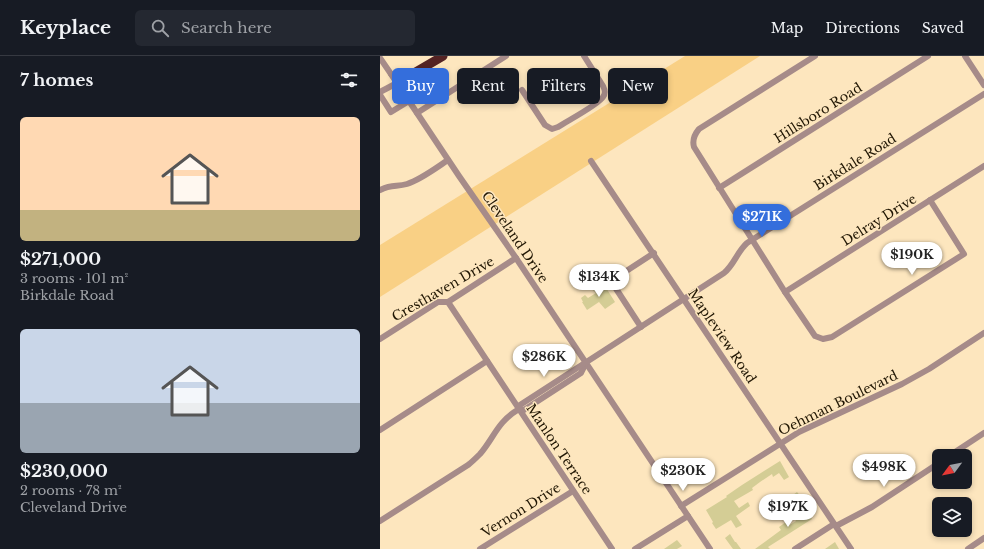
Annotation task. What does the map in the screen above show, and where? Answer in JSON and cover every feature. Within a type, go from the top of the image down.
[{"type":"highway","points":[[380,58],[386,56]]},
{"type":"highway","points":[[423,68],[443,56]]},
{"type":"street","points":[[417,113],[506,56]]},
{"type":"street","points":[[522,90],[545,125],[552,129],[558,127],[599,102],[605,94],[604,86],[584,56]]},
{"type":"street","points":[[814,56],[699,130],[694,137],[694,147],[785,292],[815,336],[823,339],[832,337],[964,254],[930,200]]},
{"type":"street","name":"Hillsboro Road","points":[[720,188],[928,56]]},
{"type":"street","points":[[965,56],[984,85]]},
{"type":"street","name":"Cleveland Drive","points":[[380,58],[392,76]]},
{"type":"street","points":[[392,86],[380,94],[391,112],[405,104]]},
{"type":"street","name":"Birkdale Road","points":[[380,521],[468,466],[480,454],[508,415],[519,409],[520,405],[551,388],[593,357],[724,273],[733,264],[741,248],[752,240],[984,94]]},
{"type":"street","name":"Cleveland Drive","points":[[410,104],[516,258],[710,549]]},
{"type":"street","points":[[380,190],[391,185],[403,185],[412,182],[448,160]]},
{"type":"street","name":"Mapleview Road","points":[[591,161],[851,549]]},
{"type":"street","name":"Delray Drive","points":[[785,292],[984,166]]},
{"type":"street","points":[[640,327],[612,281],[654,253]]},
{"type":"street","name":"Cresthaven Drive","points":[[380,339],[438,302],[448,302],[516,258]]},
{"type":"street","name":"Manlon Terrace","points":[[448,302],[612,549]]},
{"type":"street","name":"Oehman Boulevard","points":[[681,506],[799,432],[902,384],[929,369],[984,333]]},
{"type":"street","points":[[380,430],[487,361]]},
{"type":"street","points":[[960,449],[984,433]]},
{"type":"street","points":[[795,549],[835,525],[872,507],[932,468]]},
{"type":"street","name":"Vernon Drive","points":[[480,549],[573,491]]},
{"type":"street","points":[[635,549],[688,516]]},
{"type":"street","points":[[968,549],[984,538]]},
{"type":"shaded area","points":[[685,56],[760,56],[380,297],[380,245],[608,104],[668,104],[668,68],[666,68]]},
{"type":"building","points":[[603,283],[615,302],[605,309],[599,302],[587,310],[581,298],[585,295],[588,298],[596,293],[593,290]]},
{"type":"building","points":[[780,461],[789,477],[784,480],[779,473],[773,477],[772,474],[760,482],[752,488],[753,490],[734,501],[739,508],[748,502],[750,506],[736,516],[742,525],[736,528],[731,520],[716,529],[706,510]]},
{"type":"building","points":[[797,492],[801,497],[796,500],[793,495]]},
{"type":"building","points":[[794,507],[798,514],[808,508],[810,511],[808,513],[812,519],[768,547],[770,549],[755,549],[781,530],[779,527],[786,522],[788,526],[796,521],[790,510]]},
{"type":"building","points":[[730,534],[741,549],[733,549],[725,538]]},
{"type":"building","points":[[677,540],[682,546],[677,549],[664,549]]},
{"type":"building","points":[[835,542],[839,549],[825,549]]}]
